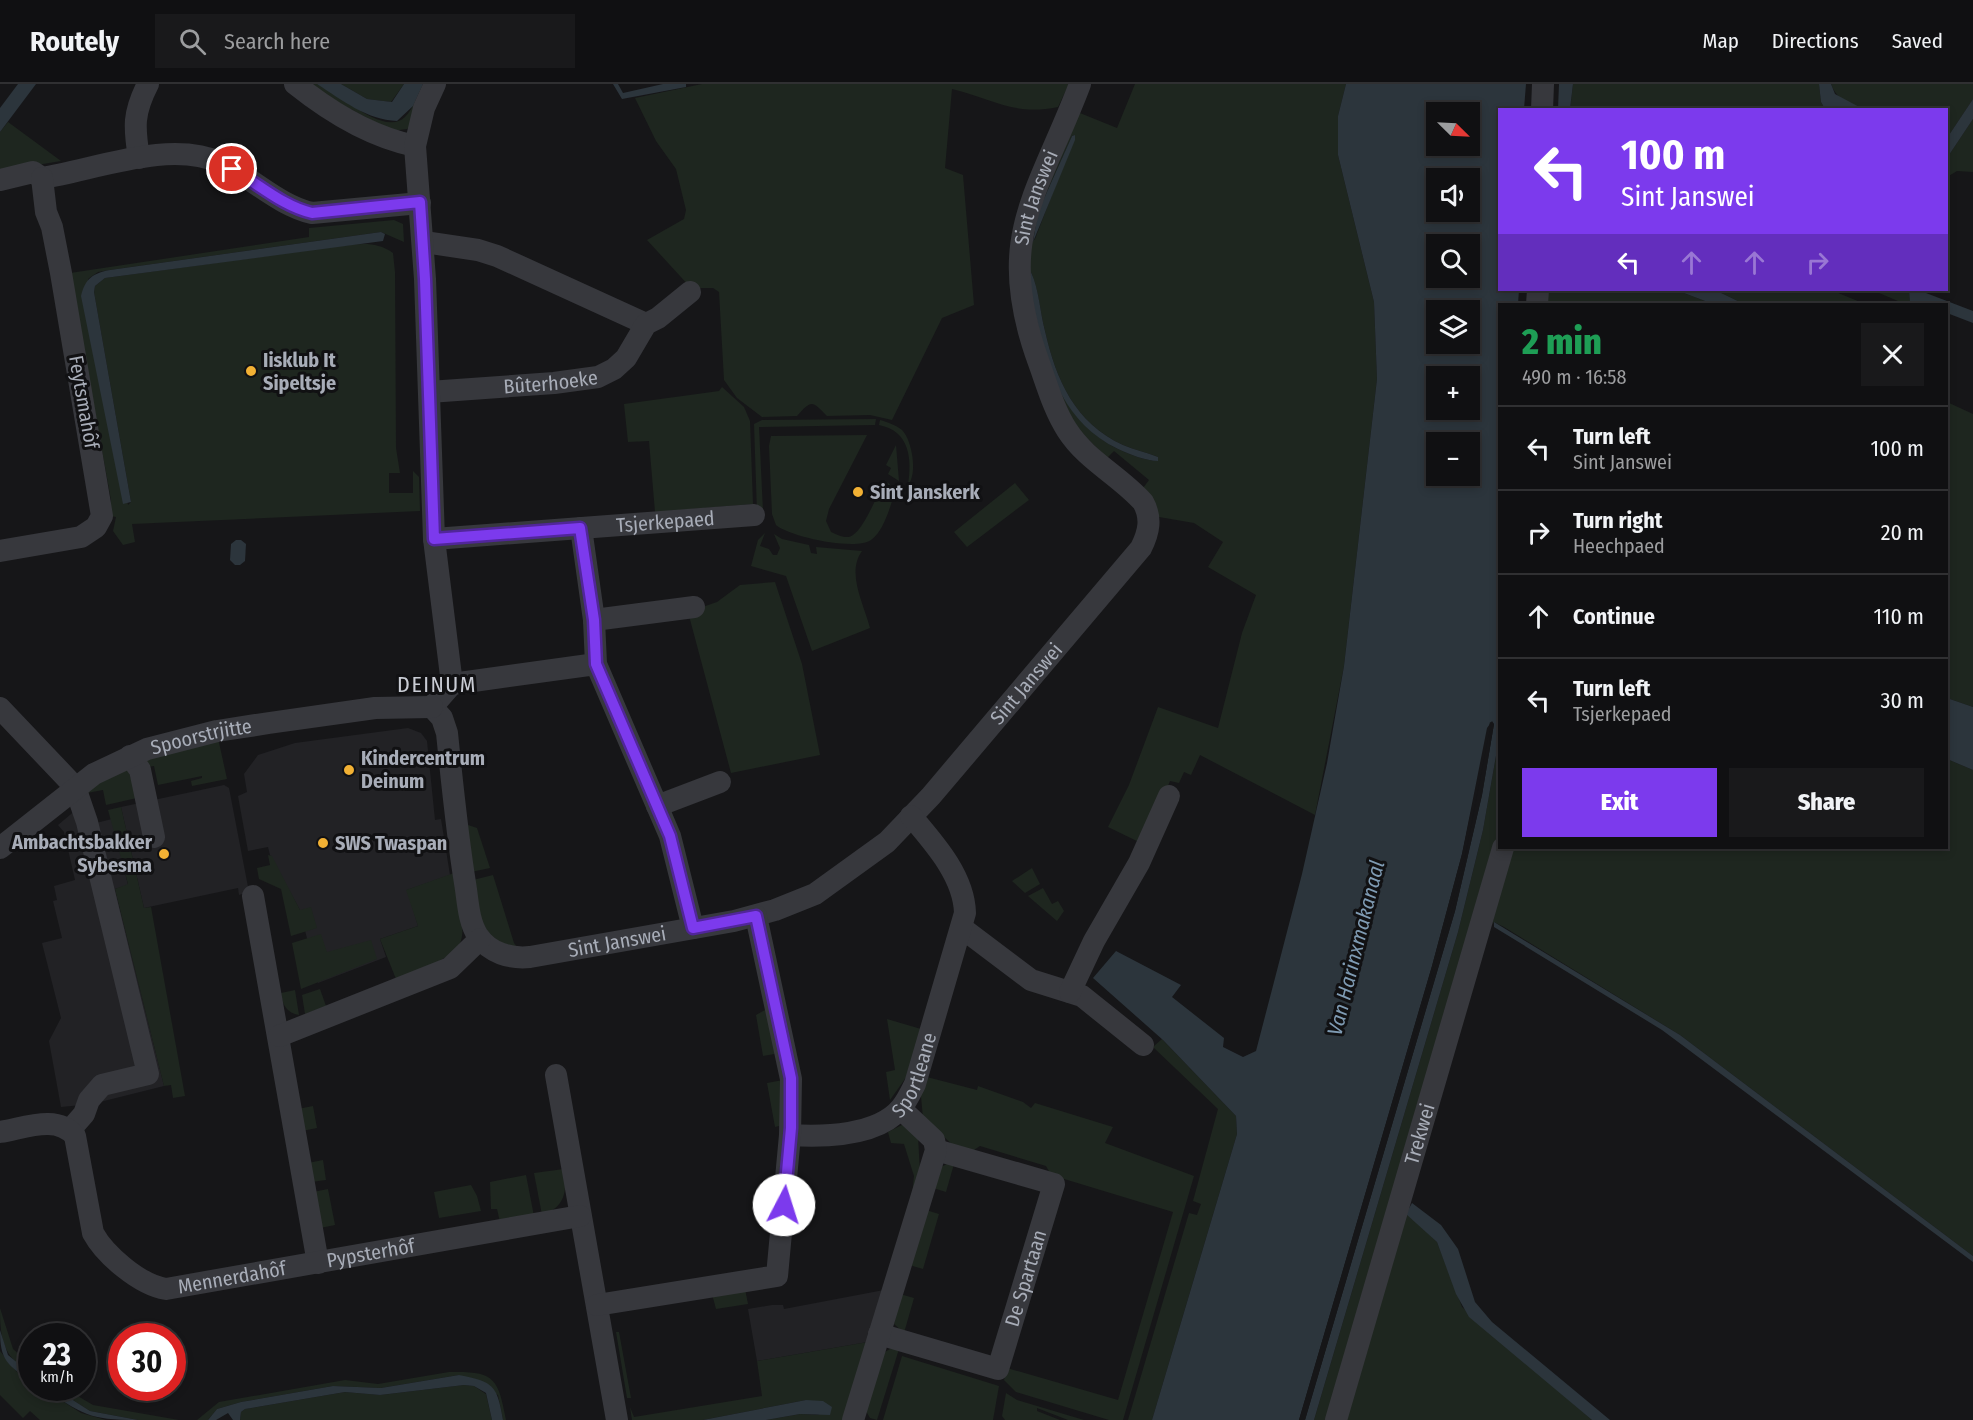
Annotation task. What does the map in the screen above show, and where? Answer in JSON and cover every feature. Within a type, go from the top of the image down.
[{"type":"street","points":[[139,158],[134,125],[136,111],[148,84]]},
{"type":"street","points":[[295,84],[367,130],[390,141],[415,146]]},
{"type":"street","points":[[435,84],[424,108],[415,146],[424,242],[434,539],[452,684]]},
{"type":"street","name":"Sint Janswei","points":[[480,939],[499,953],[523,958],[756,916],[815,894],[887,842],[1141,548],[1149,530],[1148,510],[1143,502],[1083,449],[1062,420],[1035,354],[1019,283],[1019,253],[1026,214],[1080,84]]},
{"type":"street","points":[[1542,108],[1543,84]]},
{"type":"street","points":[[0,180],[33,172],[42,178],[139,158],[200,156],[220,162],[296,209],[312,213],[420,202]]},
{"type":"street","name":"Feytsmahôf","points":[[0,551],[81,537],[90,533],[102,516],[42,178]]},
{"type":"street","points":[[424,242],[478,250],[496,256],[646,324]]},
{"type":"street","name":"Bûterhoeke","points":[[429,392],[554,383],[598,377],[614,369],[626,358],[646,324],[658,318],[690,292]]},
{"type":"street","name":"Tsjerkepaed","points":[[434,539],[754,515]]},
{"type":"street","points":[[580,528],[594,620],[596,664],[670,836],[693,928]]},
{"type":"street","points":[[594,620],[694,607]]},
{"type":"street","points":[[279,1036],[450,968],[480,939],[471,924],[447,733],[442,718],[432,707],[452,684],[596,664]]},
{"type":"street","name":"Spoorstrjitte","points":[[0,848],[75,787],[110,765],[172,742],[220,730],[375,708],[432,707]]},
{"type":"street","points":[[0,708],[75,787],[87,822],[148,1074],[102,1085],[89,1100],[84,1114],[70,1130],[51,1123],[0,1132]]},
{"type":"street","points":[[130,756],[140,770],[154,837]]},
{"type":"street","points":[[657,806],[720,782]]},
{"type":"street","points":[[1070,992],[1098,933],[1139,863],[1169,796]]},
{"type":"street","name":"Sportleane","points":[[790,1135],[829,1137],[865,1129],[884,1121],[901,1109],[915,1084],[962,928],[965,904],[957,881],[911,816]]},
{"type":"street","name":"Trekwei","points":[[1336,1420],[1503,849]]},
{"type":"street","name":"Pypsterhôf","points":[[253,896],[318,1263],[580,1216]]},
{"type":"street","points":[[597,1305],[777,1276],[790,1135],[791,1074],[756,916]]},
{"type":"street","points":[[962,928],[1031,980],[1070,992],[1093,1004],[1143,1045]]},
{"type":"street","points":[[556,1075],[617,1420]]},
{"type":"street","points":[[853,1420],[936,1150],[934,1140],[901,1109]]},
{"type":"street","name":"Mennerdahôf","points":[[70,1130],[77,1145],[93,1233],[105,1251],[151,1285],[178,1289],[318,1263]]},
{"type":"street","name":"De Spartaan","points":[[879,1334],[998,1369],[1054,1184],[936,1150]]},
{"type":"shaded area","points":[[303,84],[317,84],[360,111],[385,122],[396,122],[408,114],[423,84],[413,125],[407,129],[392,131]]},
{"type":"shaded area","points":[[341,84],[404,84],[391,102],[367,99]]},
{"type":"shaded area","points":[[702,84],[1069,84],[1058,107],[1042,109],[1016,108],[952,89],[945,168],[963,175],[974,305],[942,318],[892,420],[870,415],[827,416],[812,404],[797,416],[762,417],[737,398],[724,380],[719,292],[713,288],[691,288],[647,240],[684,219],[686,210],[676,169],[656,141],[635,98]]},
{"type":"shaded area","points":[[1135,84],[1346,84],[1338,116],[1338,155],[1374,302],[1377,379],[1344,666],[1315,815],[1200,755],[1191,775],[1184,772],[1179,783],[1170,781],[1143,844],[1108,827],[1129,785],[1158,707],[1218,728],[1242,633],[1256,595],[1208,567],[1223,542],[1194,523],[1159,517],[1140,492],[1149,480],[1114,451],[1107,458],[1076,427],[1072,430],[1060,408],[1039,357],[1027,301],[1024,273],[1025,247],[1033,208],[1043,180],[1075,111],[1117,128]],"holes":[[[1075,135],[1035,239],[1032,242],[1038,212],[1072,136]],[[1031,272],[1055,366],[1070,398],[1092,425],[1106,436],[1127,447],[1158,457],[1158,461],[1143,459],[1127,453],[1096,435],[1079,418],[1065,398],[1045,353],[1034,304]]]},
{"type":"shaded area","points":[[1573,84],[1819,84],[1821,102],[1824,108],[1570,108]]},
{"type":"shaded area","points":[[1831,84],[1973,84],[1973,99],[1948,136],[1948,108],[1865,108],[1850,104],[1838,96]]},
{"type":"shaded area","points":[[1973,119],[1973,172],[1957,171],[1948,176],[1948,156]]},
{"type":"shaded area","points":[[8,122],[61,161],[13,169],[0,174],[0,132]]},
{"type":"shaded area","name":"Iisklub It Sipeltsje","points":[[394,220],[403,224],[404,242],[381,232],[110,270],[98,272],[88,279],[128,505],[131,502],[94,292],[95,286],[105,278],[348,245],[371,244],[393,253],[396,448],[400,473],[389,473],[389,493],[413,493],[413,471],[419,477],[420,511],[132,524],[135,542],[123,545],[113,531],[116,517],[111,516],[111,500],[70,273],[309,237],[309,228]]},
{"type":"shaded area","points":[[1547,291],[1679,291],[1710,303],[1546,303]]},
{"type":"shaded area","points":[[1717,291],[1833,291],[1863,303],[1742,303]]},
{"type":"shaded area","points":[[1874,291],[1909,291],[1910,303],[1903,303]]},
{"type":"shaded area","points":[[722,387],[744,407],[750,421],[753,504],[655,512],[649,441],[628,442],[624,404],[719,391]]},
{"type":"shaded area","points":[[1948,402],[1973,414],[1973,707],[1948,698]]},
{"type":"shaded area","points":[[876,419],[875,425],[759,427],[763,511],[757,512],[754,424],[762,420]]},
{"type":"shaded area","points":[[880,420],[900,428],[909,441],[913,473],[908,485],[910,466],[907,448],[897,433],[879,425]]},
{"type":"shaded area","points":[[867,435],[829,509],[826,521],[831,532],[845,537],[853,535],[867,518],[885,480],[896,490],[876,536],[863,543],[838,543],[808,538],[783,530],[776,525],[772,514],[769,446],[771,436]]},
{"type":"shaded area","points":[[896,445],[899,481],[888,474],[891,468],[886,465]]},
{"type":"shaded area","points":[[1015,483],[1029,500],[967,547],[954,532]]},
{"type":"shaded area","points":[[765,533],[760,546],[769,549],[773,555],[777,555],[780,548],[774,534],[782,539],[809,545],[811,553],[817,554],[816,547],[862,551],[856,569],[856,579],[870,628],[812,651],[786,576],[751,566],[758,540]]},
{"type":"shaded area","points":[[775,582],[802,664],[820,755],[731,773],[688,612],[717,602],[740,585]]},
{"type":"shaded area","points":[[408,728],[421,733],[427,741],[435,820],[441,819],[450,875],[407,890],[418,926],[380,939],[386,957],[318,983],[300,910],[270,855],[268,847],[248,851],[238,796],[247,792],[244,774],[258,755],[295,743]]},
{"type":"shaded area","points":[[218,738],[227,779],[192,786],[191,781],[202,778],[202,776],[158,785],[154,766],[147,767],[143,760]]},
{"type":"shaded area","points":[[1498,744],[1498,821],[1496,828],[1498,828],[1498,846],[1330,1420],[1314,1420],[1458,932],[1483,830]]},
{"type":"shaded area","points":[[1948,759],[1973,770],[1973,1256],[1680,1035],[1504,927],[1494,922],[1492,925],[1509,849],[1948,849]]},
{"type":"shaded area","points":[[127,766],[137,798],[106,805],[103,790],[87,793],[96,783]]},
{"type":"shaded area","points":[[224,785],[229,788],[249,892],[239,895],[238,888],[144,908],[121,807]]},
{"type":"shaded area","points":[[89,799],[96,823],[112,819],[128,885],[115,889],[164,1086],[92,1104],[61,1107],[49,1041],[61,1018],[42,943],[62,938],[53,901],[57,900],[54,886],[75,880],[64,832],[58,825]]},
{"type":"shaded area","points":[[121,807],[144,908],[151,907],[185,1096],[173,1098],[171,1085],[164,1086],[115,889],[128,884],[108,810]]},
{"type":"shaded area","points":[[465,824],[477,828],[490,868],[471,872]]},
{"type":"shaded area","points":[[268,855],[272,856],[300,910],[311,907],[317,928],[291,936],[281,889],[259,879],[257,868],[270,865]]},
{"type":"shaded area","points":[[1032,868],[1040,884],[1025,893],[1012,881]]},
{"type":"shaded area","points":[[454,873],[462,920],[459,945],[452,953],[439,961],[396,979],[380,939],[418,926],[406,890]]},
{"type":"shaded area","points":[[493,875],[514,943],[520,951],[508,949],[483,928],[473,880]]},
{"type":"shaded area","points":[[1043,888],[1052,904],[1058,901],[1064,911],[1057,921],[1028,896]]},
{"type":"shaded area","points":[[321,934],[327,952],[371,940],[377,959],[301,989],[292,943]]},
{"type":"shaded area","points":[[320,989],[326,1006],[305,1014],[302,995]]},
{"type":"shaded area","points":[[295,990],[299,1015],[288,1010],[281,993]]},
{"type":"shaded area","points":[[765,1010],[780,1053],[763,1056],[756,1015]]},
{"type":"shaded area","points":[[887,1019],[921,1029],[907,1076],[890,1100],[886,1072],[895,1070]]},
{"type":"shaded area","points":[[1162,1039],[1236,1116],[1237,1134],[1152,1420],[1128,1420],[1189,1213],[1197,1215],[1201,1204],[1193,1201],[1218,1109],[1153,1047]]},
{"type":"shaded area","points":[[923,1076],[977,1090],[978,1086],[1023,1102],[1031,1108],[1035,1103],[1113,1127],[1105,1143],[1194,1176],[1123,1420],[1109,1420],[1016,1392],[1004,1380],[1007,1368],[1118,1400],[1173,1212],[1051,1175],[1046,1166],[980,1146],[971,1152],[954,1146],[923,1118],[920,1085]]},
{"type":"shaded area","points":[[783,1080],[783,1125],[775,1127],[767,1083]]},
{"type":"shaded area","points":[[313,1106],[317,1128],[302,1131],[298,1109]]},
{"type":"shaded area","points":[[904,1124],[918,1136],[920,1172],[911,1204],[914,1176],[904,1144],[891,1143],[888,1132]]},
{"type":"shaded area","points":[[323,1160],[326,1180],[311,1182],[308,1163]]},
{"type":"shaded area","points":[[954,1164],[946,1192],[933,1188],[941,1167]]},
{"type":"shaded area","points":[[564,1169],[563,1197],[556,1207],[542,1215],[534,1173]]},
{"type":"shaded area","points":[[526,1175],[534,1216],[500,1222],[497,1209],[491,1209],[490,1182]]},
{"type":"shaded area","points":[[471,1185],[481,1211],[439,1218],[434,1192]]},
{"type":"shaded area","points":[[328,1189],[335,1225],[320,1228],[313,1192]]},
{"type":"shaded area","points":[[1404,1206],[1437,1242],[1462,1307],[1592,1420],[1342,1420]]},
{"type":"shaded area","points":[[926,1210],[939,1214],[923,1269],[909,1265]]},
{"type":"shaded area","points":[[745,1289],[748,1304],[716,1309],[712,1294]]},
{"type":"shaded area","points":[[884,1290],[868,1342],[757,1361],[748,1309],[783,1305],[784,1309]]},
{"type":"shaded area","points":[[900,1294],[914,1298],[904,1333],[894,1324]]},
{"type":"shaded area","points":[[0,1308],[13,1349],[18,1353],[18,1364],[5,1346]]},
{"type":"shaded area","points":[[616,1332],[619,1332],[631,1398],[627,1398]]},
{"type":"shaded area","points":[[868,1342],[844,1420],[766,1420],[800,1414],[819,1415],[806,1400],[703,1420],[632,1420],[630,1407],[634,1417],[762,1396],[757,1361]]},
{"type":"shaded area","points":[[890,1349],[899,1349],[877,1420],[870,1418],[865,1409],[885,1352]]},
{"type":"shaded area","points":[[0,1351],[18,1373],[18,1401],[62,1401],[81,1413],[106,1420],[40,1420],[30,1411],[23,1418],[0,1395]]},
{"type":"shaded area","points":[[902,1356],[999,1386],[993,1420],[883,1420]]},
{"type":"shaded area","points":[[449,1372],[476,1373],[485,1375],[491,1380],[500,1394],[506,1420],[503,1420],[498,1395],[459,1375],[381,1388],[333,1386],[241,1402],[217,1409],[208,1420],[197,1420],[219,1402],[345,1380],[378,1384]]},
{"type":"shaded area","points":[[464,1385],[474,1386],[486,1394],[492,1420],[240,1420],[241,1412],[245,1409],[345,1392],[380,1395]]},
{"type":"shaded area","points":[[1006,1393],[1017,1400],[1084,1420],[1068,1420],[1037,1408],[1037,1411],[1060,1420],[1005,1420],[1002,1416]]},
{"type":"shaded area","points":[[74,1401],[86,1401],[93,1405],[179,1420],[138,1420],[90,1411]]},
{"type":"water","points":[[18,84],[36,84],[0,132],[0,108]]},
{"type":"water","points":[[317,84],[341,84],[367,99],[392,102],[404,84],[423,84],[413,106],[397,121],[365,113]]},
{"type":"water","points":[[613,84],[618,84],[623,93],[663,84],[686,84],[686,87],[622,99]]},
{"type":"water","name":"Van Harinxmakanaal","points":[[1346,84],[1526,84],[1524,108],[1498,108],[1498,291],[1519,291],[1518,303],[1498,303],[1498,744],[1483,830],[1458,932],[1314,1420],[1305,1420],[1455,911],[1482,795],[1494,724],[1490,722],[1462,854],[1432,966],[1299,1420],[1152,1420],[1237,1134],[1236,1116],[1163,1040],[1093,978],[1116,951],[1181,985],[1172,997],[1224,1038],[1223,1047],[1243,1057],[1256,1051],[1302,874],[1327,763],[1344,666],[1377,379],[1374,302],[1338,155],[1338,116]]},
{"type":"water","points":[[1559,84],[1573,84],[1570,108],[1558,108]]},
{"type":"water","points":[[1819,84],[1831,84],[1835,94],[1861,108],[1824,108],[1821,102]]},
{"type":"water","points":[[1973,99],[1973,119],[1948,156],[1948,136]]},
{"type":"water","points":[[1075,135],[1075,140],[1033,242],[1038,212],[1072,136]]},
{"type":"water","points":[[381,232],[385,234],[383,241],[105,278],[95,286],[94,292],[131,502],[123,504],[81,296],[87,281],[94,275],[110,270]]},
{"type":"water","points":[[1031,272],[1055,366],[1070,398],[1092,425],[1106,436],[1127,447],[1158,457],[1158,461],[1132,455],[1100,438],[1085,426],[1062,396],[1042,341],[1033,303]]},
{"type":"water","points":[[1679,291],[1717,291],[1742,303],[1710,303]]},
{"type":"water","points":[[1909,291],[1925,291],[1973,311],[1973,323],[1948,313],[1948,303],[1910,303]]},
{"type":"water","points":[[236,540],[241,540],[246,544],[245,561],[240,565],[235,565],[230,560],[231,544]]},
{"type":"water","points":[[1948,698],[1973,707],[1973,770],[1948,759]]},
{"type":"water","points":[[1494,922],[1680,1035],[1973,1256],[1973,1262],[1662,1030],[1494,927]]},
{"type":"water","points":[[1412,1203],[1441,1225],[1458,1249],[1475,1302],[1492,1322],[1610,1420],[1592,1420],[1469,1317],[1456,1294],[1437,1242],[1406,1214]]},
{"type":"water","points":[[0,1330],[8,1355],[18,1363],[18,1371],[3,1355]]},
{"type":"water","points":[[459,1375],[480,1380],[492,1387],[499,1399],[503,1420],[492,1420],[486,1393],[474,1386],[464,1385],[380,1395],[345,1392],[245,1409],[241,1412],[240,1420],[233,1420],[228,1413],[216,1420],[208,1420],[217,1409],[241,1402],[333,1386],[381,1388]]},
{"type":"water","points":[[806,1400],[823,1401],[832,1407],[830,1415],[800,1414],[766,1420],[703,1420]]},
{"type":"water","points":[[63,1401],[74,1401],[90,1411],[138,1420],[96,1417]]},
{"type":"pier","points":[[1492,721],[1494,724],[1482,795],[1455,911],[1305,1420],[1299,1420],[1432,966],[1462,854],[1487,728]],"holes":[[[1490,728],[1464,865],[1452,910],[1390,1122],[1465,855]]]},
{"type":"place","name":"Iisklub It Sipeltsje","points":[[251,371]]},
{"type":"place","name":"Sint Janskerk","points":[[858,492]]},
{"type":"place","name":"Kindercentrum Deinum","points":[[349,770]]},
{"type":"place","name":"SWS Twaspan","points":[[323,843]]},
{"type":"place","name":"Ambachtsbakker Sybesma","points":[[164,854]]},
{"type":"district","name":"DEINUM","points":[[437,684]]},
{"type":"route","points":[[232,169],[283,202],[296,209],[312,213],[420,202],[424,242],[434,539],[580,528],[594,620],[596,664],[670,836],[693,928],[756,916],[788,1055],[791,1078],[791,1128],[784,1205]]}]
